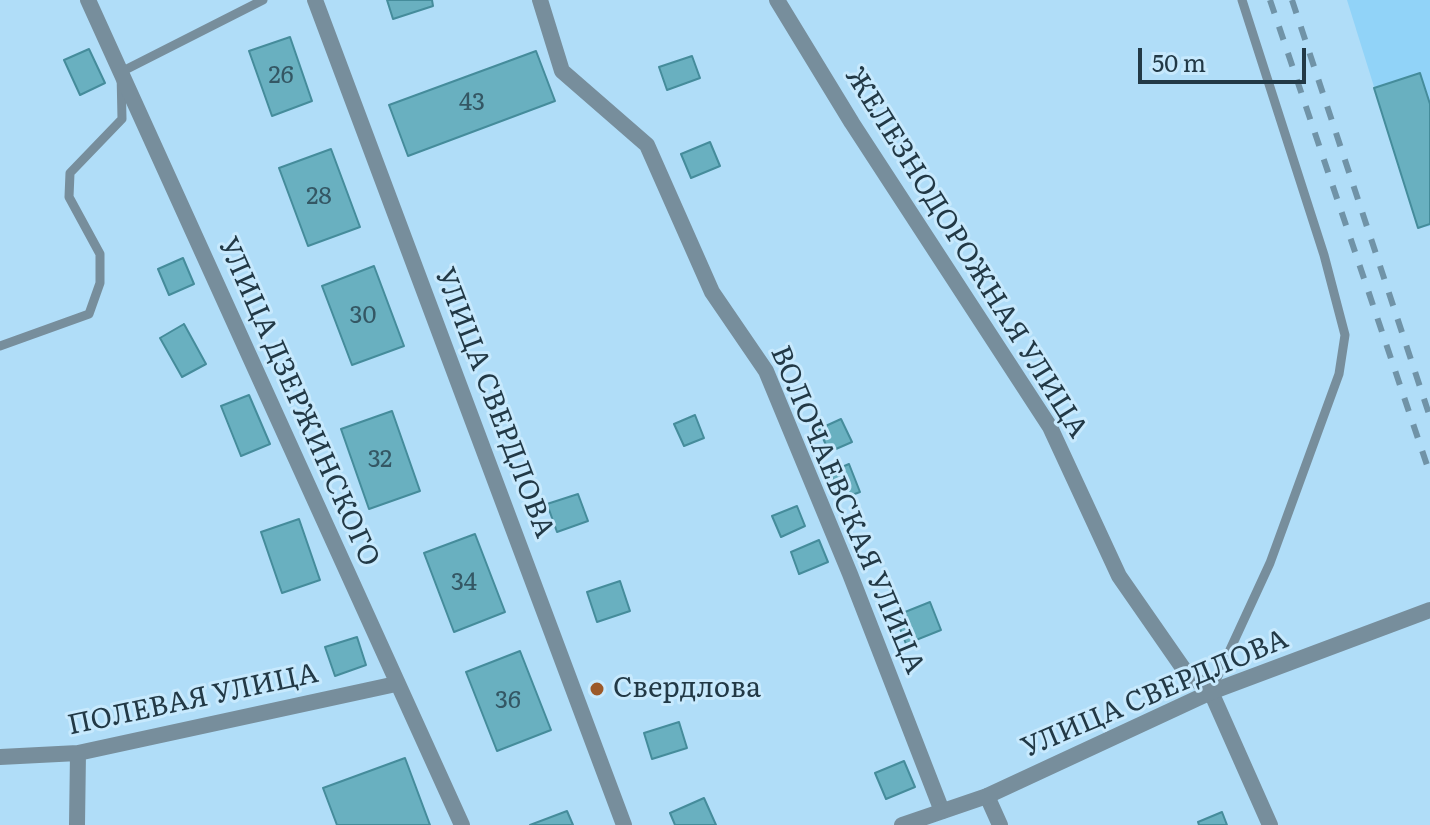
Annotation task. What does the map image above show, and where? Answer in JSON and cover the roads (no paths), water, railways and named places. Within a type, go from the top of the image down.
[{"type":"street","name":"УЛИЦА ДЗЕРЖИНСКОГО","points":[[88,0],[462,825]]},
{"type":"street","name":"УЛИЦА СВЕРДЛОВА","points":[[315,0],[624,825]]},
{"type":"street","name":"ВОЛОЧАЕВСКАЯ УЛИЦА","points":[[540,0],[562,71],[647,145],[712,292],[766,371],[850,574],[942,811]]},
{"type":"street","name":"ЖЕЛЕЗНОДОРОЖНАЯ УЛИЦА","points":[[777,0],[852,123],[1050,427],[1119,576],[1185,671],[1211,692],[1270,825]]},
{"type":"street","name":"УЛИЦА СВЕРДЛОВА","points":[[902,825],[987,796],[1211,692],[1430,610]]},
{"type":"street","name":"ПОЛЕВАЯ УЛИЦА","points":[[0,757],[78,753],[396,684]]},
{"type":"street","points":[[77,825],[78,753]]},
{"type":"street","points":[[987,796],[1000,825]]},
{"type":"lane","points":[[0,346],[89,314],[100,283],[100,254],[69,197],[70,173],[122,119],[121,72],[263,0]]},
{"type":"lane","points":[[1211,692],[1270,563],[1339,374],[1345,335],[1324,255],[1242,0]]},
{"type":"railway","points":[[1270,0],[1430,474]]},
{"type":"railway","points":[[1292,0],[1430,417]]},
{"type":"place","name":"Свердлова","points":[[597,689]]}]
